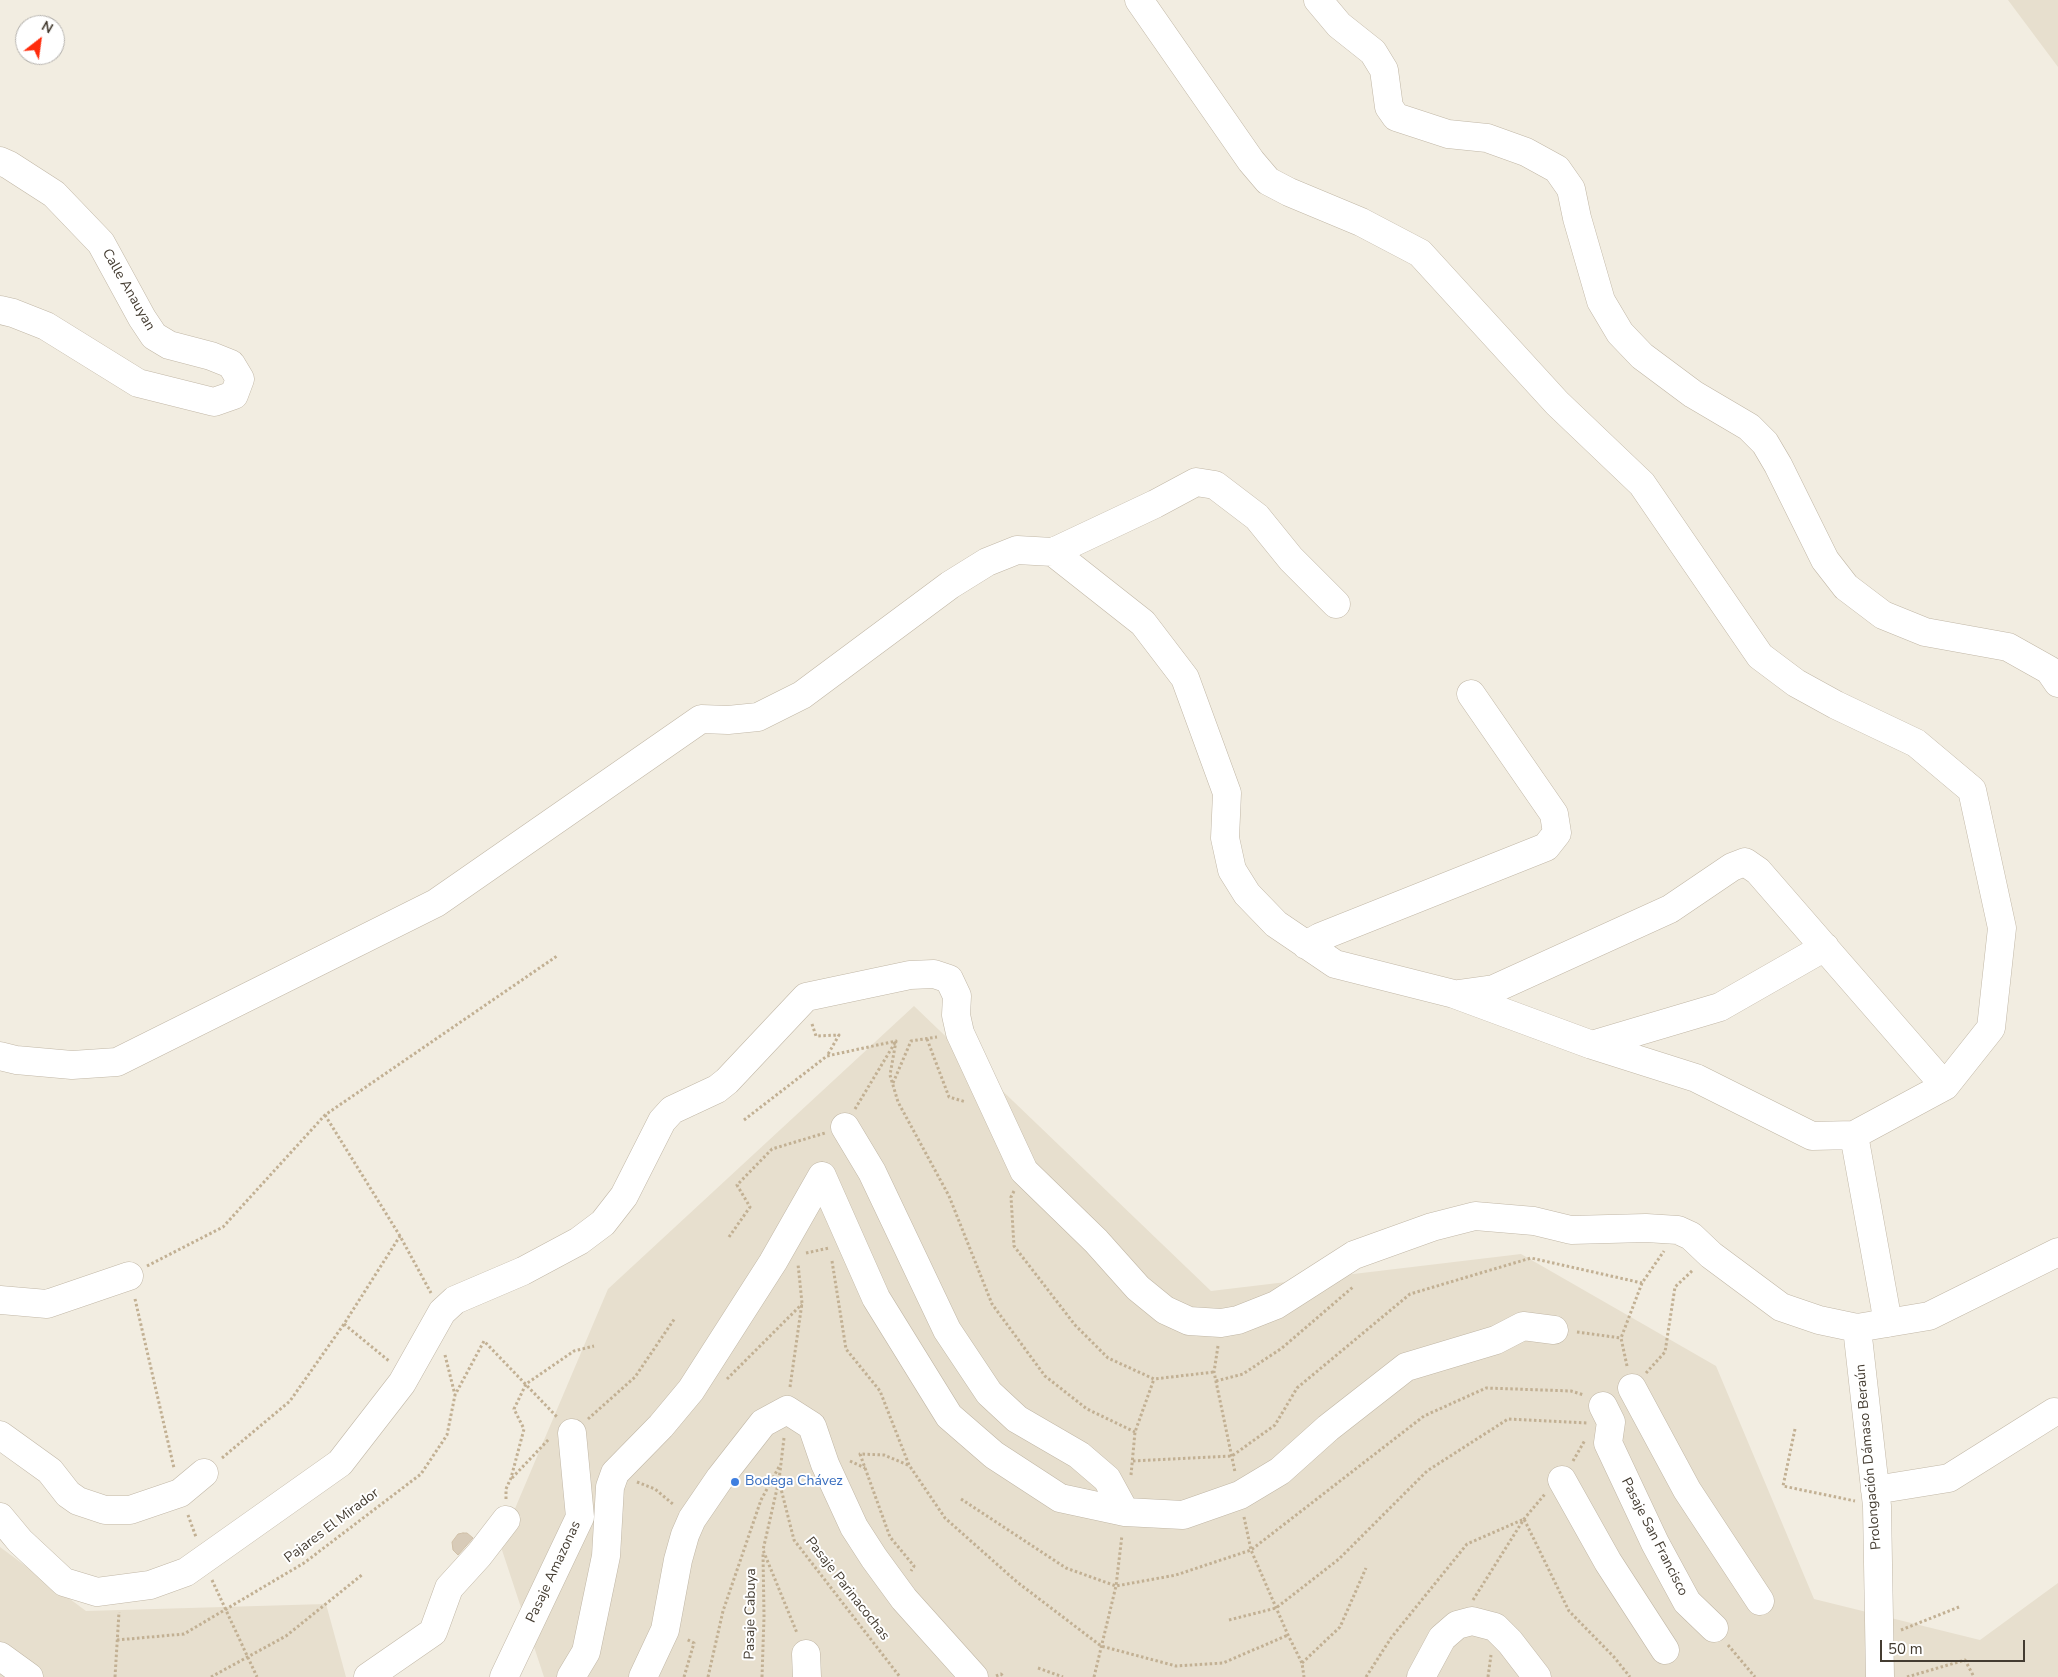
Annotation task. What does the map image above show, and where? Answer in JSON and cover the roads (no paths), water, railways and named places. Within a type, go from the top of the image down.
[{"type":"street","points":[[1053,552],[1143,623],[1185,678],[1227,793],[1225,838],[1232,870],[1247,894],[1276,924],[1335,964],[1454,994],[1592,1045],[1696,1078],[1812,1136],[1854,1135],[1945,1086],[1991,1028],[2002,928],[1972,790],[1916,743],[1796,684],[1760,656],[1642,484],[1557,402],[1420,253],[1361,222],[1289,192],[1268,181],[1251,161],[1139,0]]},
{"type":"street","points":[[1318,0],[1339,25],[1373,52],[1384,70],[1389,107],[1396,117],[1448,134],[1487,138],[1526,152],[1556,169],[1571,189],[1577,218],[1601,301],[1620,333],[1642,356],[1693,394],[1749,427],[1765,443],[1778,465],[1825,560],[1846,587],[1883,615],[1926,632],[2008,647],[2055,676]]},
{"type":"street","name":"Calle Anauyan","points":[[0,162],[9,165],[54,194],[101,243],[142,318],[154,336],[168,345],[210,356],[231,364],[240,379],[234,395],[214,402],[138,382],[46,326],[0,310]]},
{"type":"street","points":[[0,1056],[16,1060],[72,1065],[117,1062],[436,903],[701,719],[728,720],[758,717],[802,695],[950,585],[987,562],[1017,550],[1053,552],[1155,504],[1196,482],[1215,485],[1257,517],[1291,558],[1336,604]]},
{"type":"street","points":[[1306,946],[1320,937],[1546,846],[1557,833],[1554,814],[1470,694]]},
{"type":"street","points":[[1454,994],[1494,989],[1670,909],[1732,866],[1746,862],[1758,871],[1945,1086]]},
{"type":"street","points":[[1592,1045],[1720,1007],[1824,947]]},
{"type":"street","points":[[0,1517],[20,1541],[64,1582],[97,1592],[150,1585],[186,1572],[340,1463],[402,1383],[442,1312],[454,1300],[523,1270],[579,1241],[603,1223],[624,1196],[662,1121],[672,1110],[717,1089],[727,1081],[806,997],[910,975],[934,974],[949,980],[957,996],[956,1015],[960,1033],[1024,1170],[1096,1241],[1138,1288],[1165,1310],[1189,1321],[1204,1323],[1238,1320],[1276,1305],[1354,1255],[1432,1227],[1475,1216],[1534,1221],[1571,1230],[1646,1228],[1678,1230],[1691,1236],[1717,1260],[1781,1307],[1819,1320],[1857,1328],[1929,1316],[2058,1252]]},
{"type":"street","points":[[845,1127],[872,1172],[946,1330],[989,1393],[1017,1419],[1079,1455],[1107,1479],[1125,1512]]},
{"type":"street","points":[[1854,1135],[1887,1323]]},
{"type":"street","points":[[571,1677],[586,1652],[606,1556],[610,1487],[615,1473],[661,1426],[691,1390],[774,1262],[822,1176],[876,1298],[949,1416],[994,1455],[1060,1498],[1125,1512],[1183,1515],[1240,1495],[1280,1471],[1328,1428],[1406,1367],[1496,1340],[1524,1326],[1554,1330]]},
{"type":"street","points":[[0,1300],[47,1304],[129,1276]]},
{"type":"street","name":"Prolongación Dámaso Beraún","points":[[1857,1328],[1876,1498],[1881,1638],[1880,1677]]},
{"type":"street","points":[[1632,1388],[1687,1490],[1760,1601]]},
{"type":"street","points":[[643,1677],[665,1630],[678,1560],[685,1535],[692,1520],[720,1478],[763,1423],[787,1410],[812,1426],[824,1464],[854,1527],[874,1558],[904,1599],[974,1677]]},
{"type":"street","points":[[1876,1498],[1949,1478],[2054,1412]]},
{"type":"street","name":"Pasaje San Francisco","points":[[1599,1414],[1611,1422],[1608,1443],[1655,1543],[1687,1602],[1714,1628]]},
{"type":"street","points":[[0,1435],[50,1471],[68,1494],[78,1501],[105,1510],[130,1510],[180,1493],[204,1473]]},
{"type":"street","name":"Pasaje Amazonas","points":[[504,1677],[580,1517],[562,1435]]},
{"type":"street","points":[[1562,1480],[1608,1562],[1665,1650]]},
{"type":"street","points":[[368,1677],[433,1632],[450,1588],[479,1556],[506,1520]]},
{"type":"street","points":[[1421,1677],[1442,1638],[1456,1625],[1472,1621],[1495,1627],[1510,1642],[1537,1677]]},
{"type":"street","points":[[0,1656],[29,1677]]},
{"type":"place","name":"Bodega Chávez","points":[[735,1482]]}]
